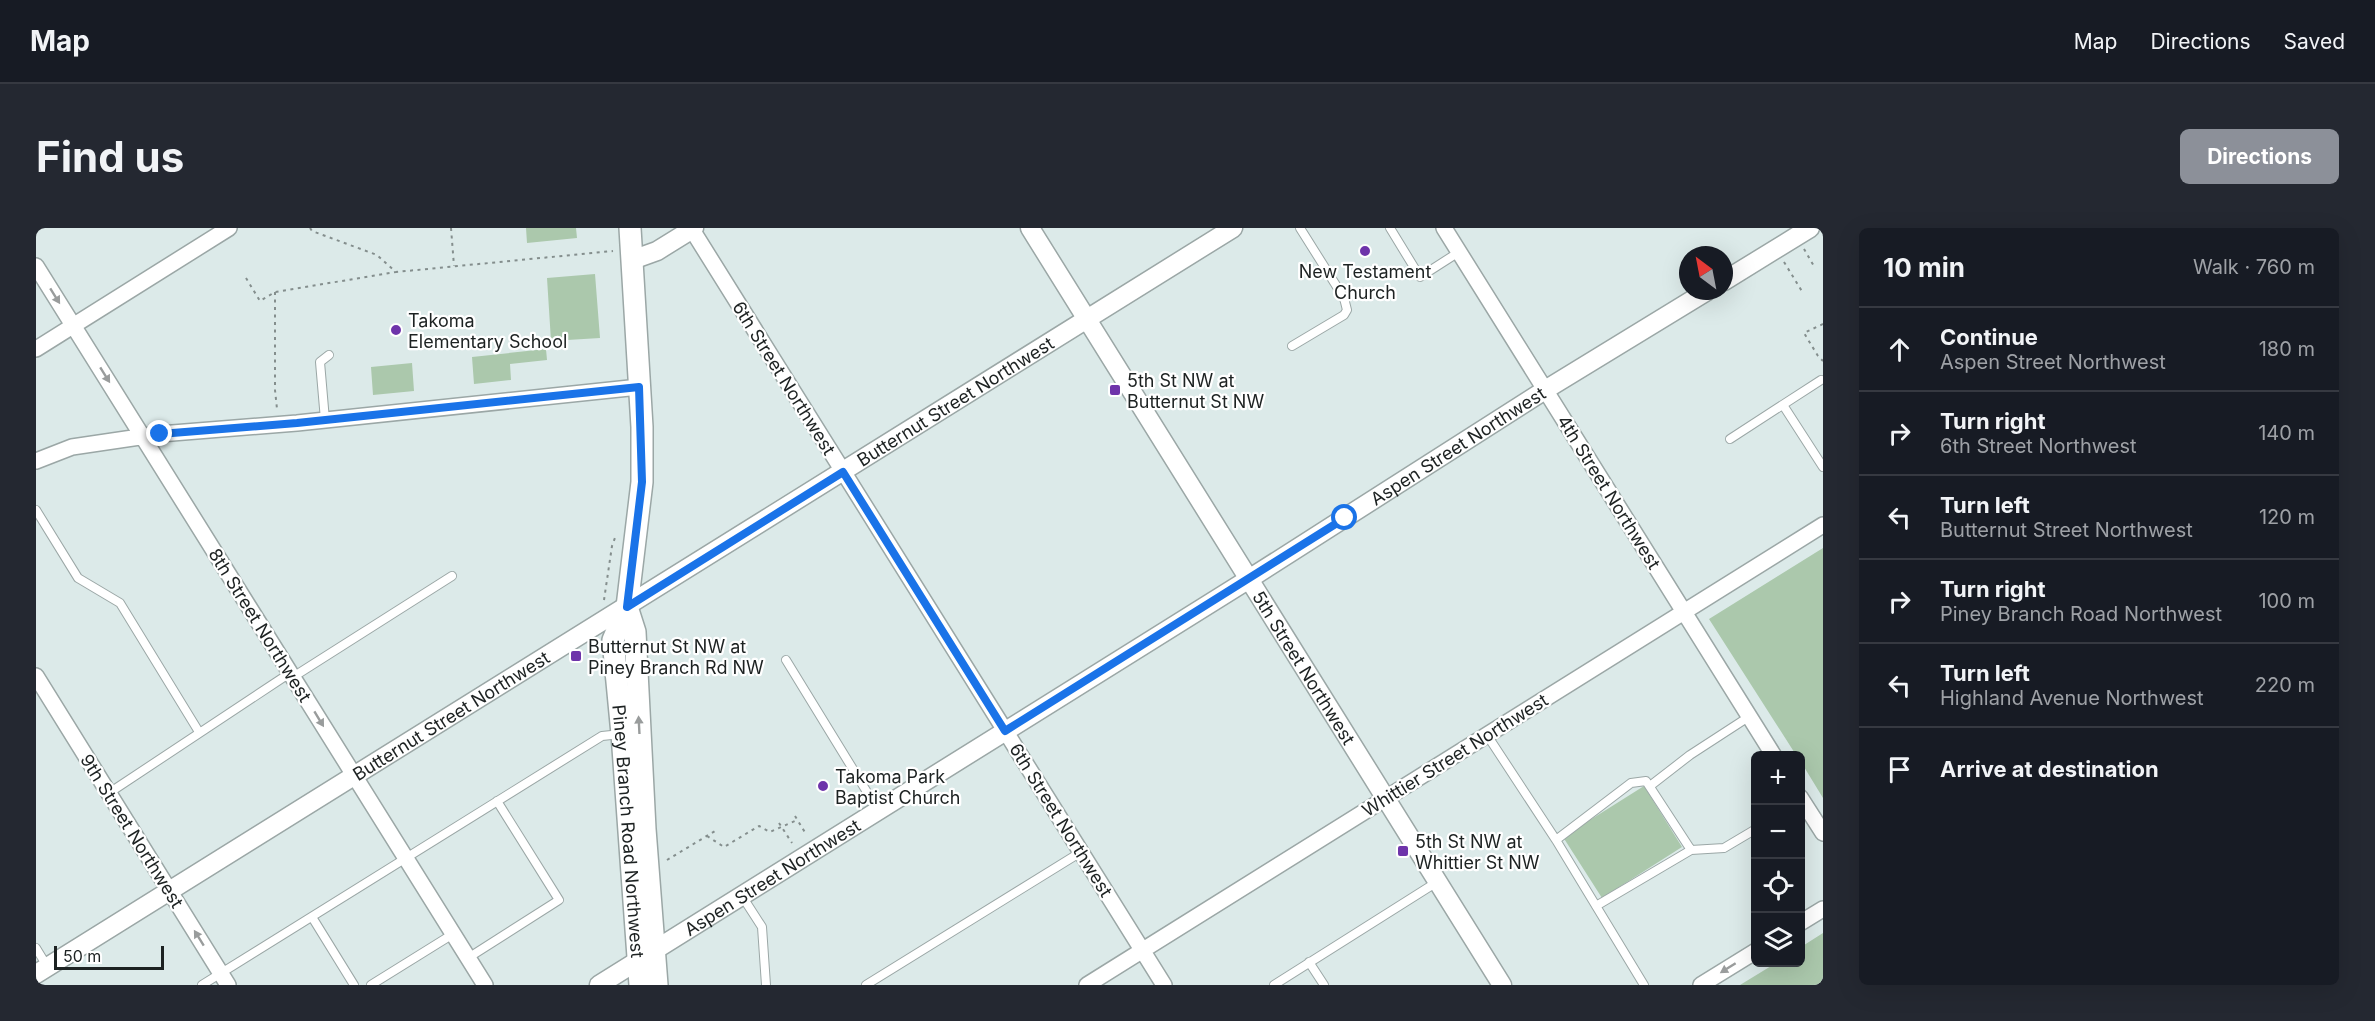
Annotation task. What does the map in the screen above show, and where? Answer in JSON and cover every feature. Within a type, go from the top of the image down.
[{"type":"main road","name":"Piney Branch Road Northwest","points":[[630,228],[622,255],[639,387],[642,482],[627,607],[613,640],[647,956],[657,985]]},
{"type":"main road","name":"Piney Branch Road Northwest","points":[[627,607],[634,632],[645,829],[647,956],[640,985]]},
{"type":"street","points":[[36,349],[229,228]]},
{"type":"street","points":[[622,255],[657,251],[692,228]]},
{"type":"street","name":"6th Street Northwest","points":[[692,228],[1164,985]]},
{"type":"street","name":"5th Street Northwest","points":[[1030,228],[1502,985]]},
{"type":"street","name":"Butternut Street Northwest","points":[[42,971],[1233,228]]},
{"type":"street","name":"4th Street Northwest","points":[[1444,228],[1771,751]]},
{"type":"street","points":[[1733,275],[1810,228]]},
{"type":"street","name":"8th Street Northwest","points":[[36,266],[485,985]]},
{"type":"street","name":"Aspen Street Northwest","points":[[599,985],[1249,579],[1545,390],[1692,300]]},
{"type":"street","points":[[36,461],[72,447],[142,436],[325,420],[639,387]]},
{"type":"street","name":"Whittier Street Northwest","points":[[1087,985],[1823,525]]},
{"type":"street","name":"9th Street Northwest","points":[[36,676],[225,979]]},
{"type":"street","points":[[1804,805],[1823,833]]},
{"type":"street","points":[[1805,920],[1823,909]]},
{"type":"street","points":[[1701,985],[1751,954]]},
{"type":"lane","points":[[1292,346],[1344,315],[1347,310],[1344,298],[1300,228]]},
{"type":"lane","points":[[1390,228],[1420,277],[1459,252]]},
{"type":"lane","points":[[325,420],[320,363],[329,355]]},
{"type":"lane","points":[[1730,439],[1821,380]]},
{"type":"lane","points":[[1783,405],[1823,467]]},
{"type":"lane","points":[[36,510],[78,578],[120,603],[199,732]]},
{"type":"lane","points":[[109,793],[199,732],[452,576]]},
{"type":"lane","points":[[786,660],[878,810]]},
{"type":"lane","points":[[1650,786],[1690,755],[1750,716]]},
{"type":"lane","points":[[202,985],[225,979],[312,917],[602,736],[622,734]]},
{"type":"lane","points":[[1487,735],[1556,840],[1644,985]]},
{"type":"lane","points":[[1556,840],[1630,783],[1646,781],[1690,850]]},
{"type":"lane","points":[[468,958],[559,900],[497,801]]},
{"type":"lane","points":[[1596,906],[1690,850],[1724,848],[1751,831]]},
{"type":"lane","points":[[866,985],[1081,852]]},
{"type":"lane","points":[[1274,985],[1438,882]]},
{"type":"lane","points":[[742,896],[762,927],[766,985]]},
{"type":"lane","points":[[312,917],[354,985]]},
{"type":"lane","points":[[371,985],[453,934]]},
{"type":"lane","points":[[36,948],[42,971]]},
{"type":"lane","points":[[1309,963],[1324,985]]},
{"type":"path","points":[[310,228],[312,231],[377,255],[396,272]]},
{"type":"path","points":[[452,228],[454,266]]},
{"type":"path","points":[[1803,248],[1815,268]]},
{"type":"path","points":[[246,278],[260,301],[275,292],[396,272],[622,255]]},
{"type":"path","points":[[1783,261],[1803,293]]},
{"type":"path","points":[[275,292],[275,390],[278,413]]},
{"type":"path","points":[[1823,324],[1804,333],[1823,361]]},
{"type":"path","points":[[604,600],[611,548]]},
{"type":"path","points":[[707,836],[724,847],[759,826],[770,832],[796,818],[806,834]]},
{"type":"path","points":[[779,823],[792,843]]},
{"type":"path","points":[[667,860],[715,831]]},
{"type":"green space","points":[[526,228],[576,228],[577,238],[527,243]]},
{"type":"green space","points":[[595,274],[600,338],[551,341],[547,278]]},
{"type":"green space","points":[[546,349],[547,360],[510,364],[511,380],[474,384],[472,357]]},
{"type":"green space","points":[[412,363],[414,391],[373,395],[371,367]]},
{"type":"green space","points":[[1823,548],[1823,798],[1805,769],[1805,751],[1793,751],[1709,619]]},
{"type":"green space","points":[[1644,786],[1682,847],[1602,898],[1563,837]]},
{"type":"green space","points":[[1823,933],[1823,985],[1740,985],[1769,967],[1805,967],[1805,944]]},
{"type":"place","name":"New Testament Church","points":[[1365,251]]},
{"type":"place","name":"Takoma Elementary School","points":[[396,330]]},
{"type":"place","name":"5th St NW at Butternut St NW","points":[[1115,390]]},
{"type":"place","name":"Butternut St NW at Piney Branch Rd NW","points":[[576,656]]},
{"type":"place","name":"Takoma Park Baptist Church","points":[[823,786]]},
{"type":"place","name":"5th St NW at Whittier St NW","points":[[1403,851]]},
{"type":"route","points":[[160,434],[297,423],[639,387],[642,482],[627,607],[843,472],[1005,731],[1345,518]]}]
